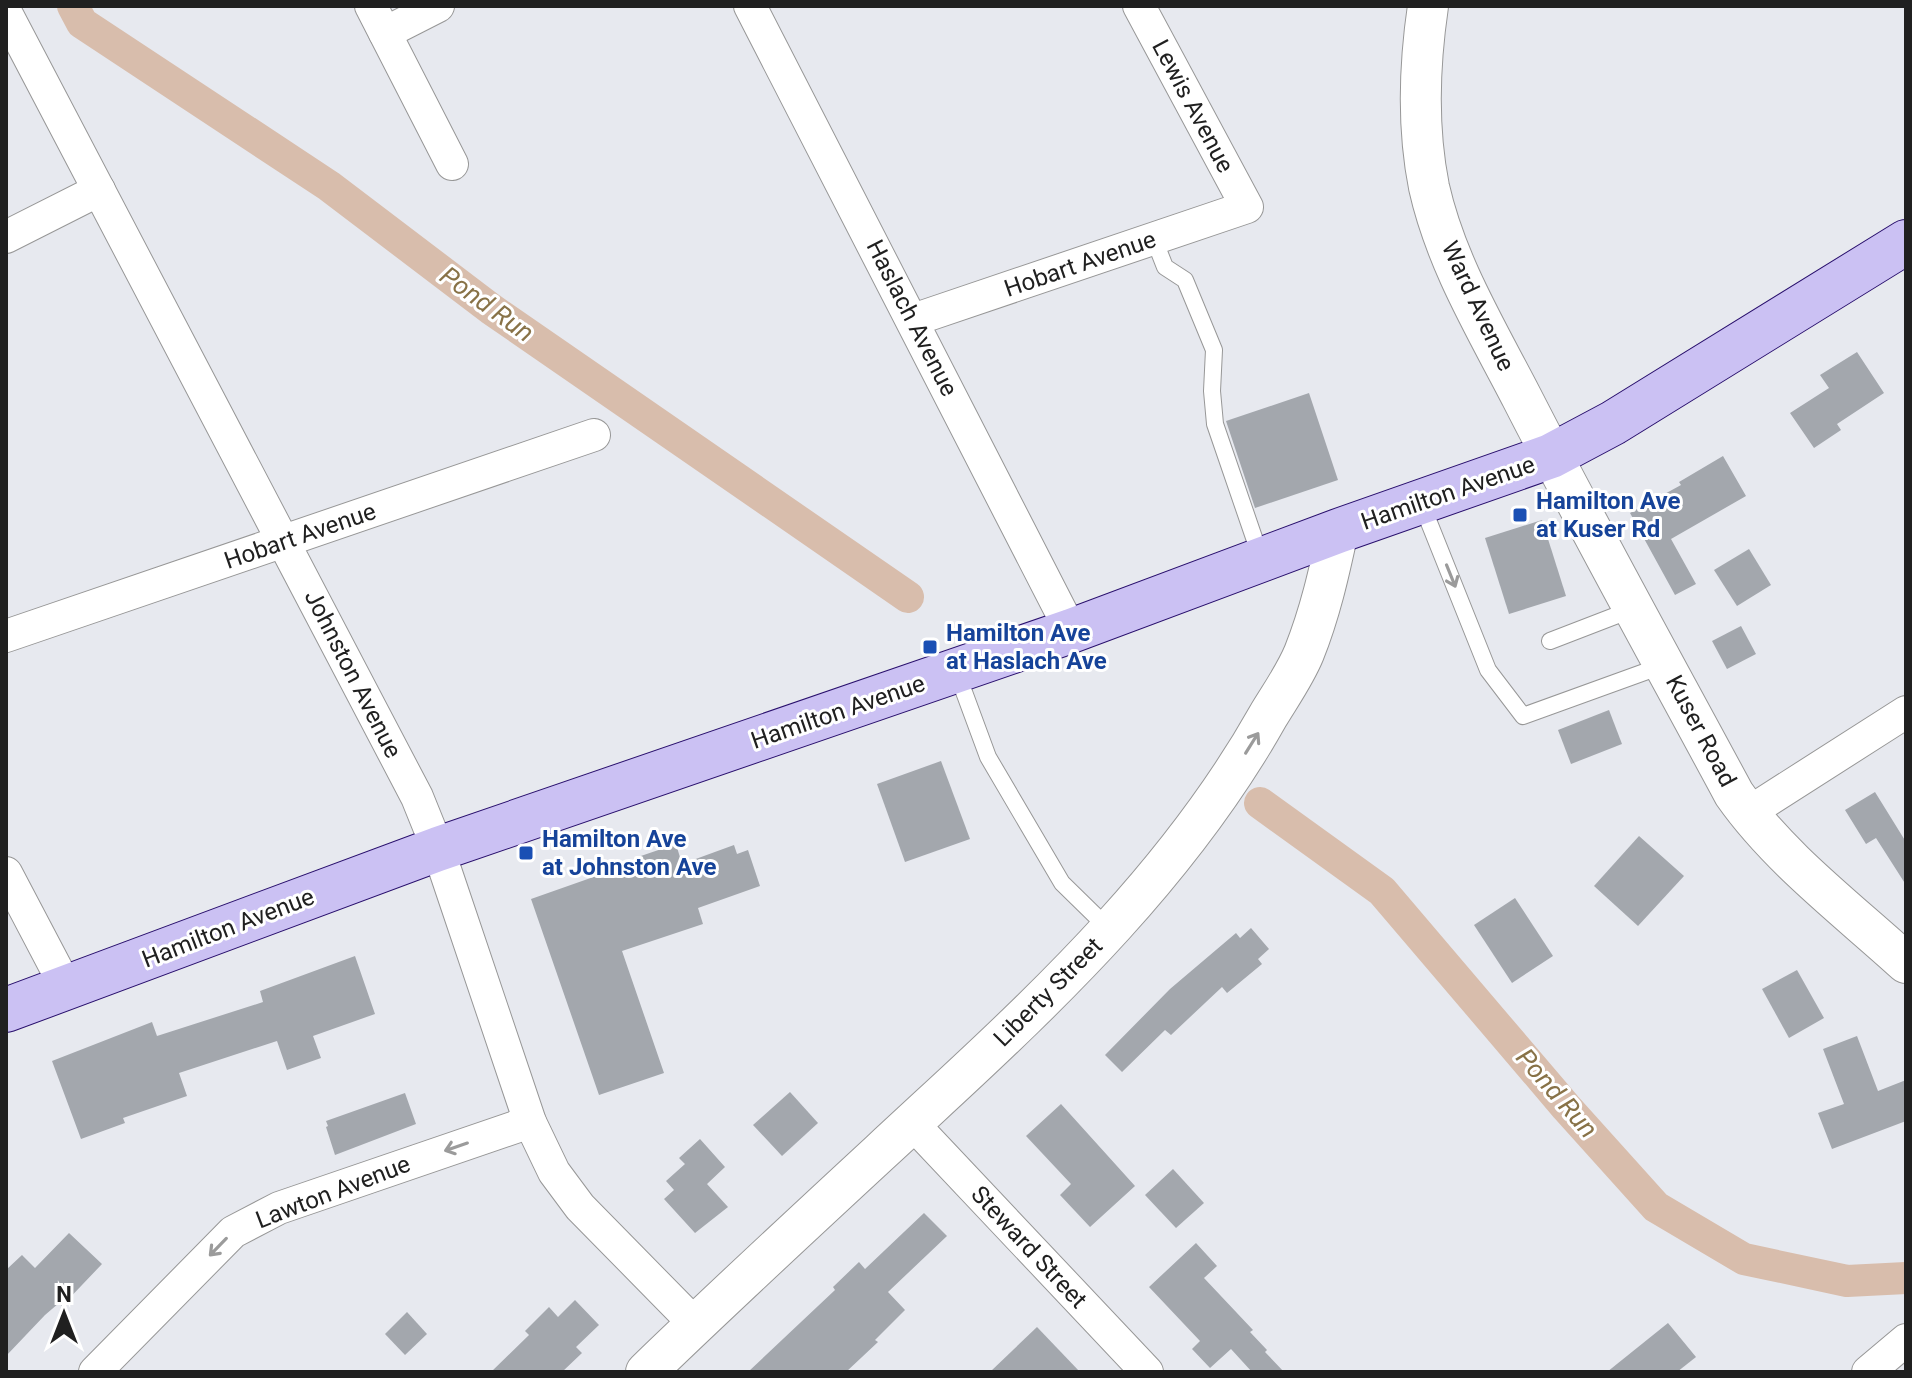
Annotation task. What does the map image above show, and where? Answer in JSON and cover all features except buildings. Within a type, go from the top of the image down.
[{"type":"main road","name":"Hamilton Avenue","points":[[6,1010],[438,849],[956,672],[1551,456],[1625,416],[1906,242]]},
{"type":"street","points":[[438,6],[378,20],[452,164]]},
{"type":"street","name":"Haslach Avenue","points":[[750,6],[1071,631]]},
{"type":"street","name":"Lewis Avenue","points":[[1139,6],[1247,207]]},
{"type":"street","name":"Ward Avenue","points":[[1428,6],[1420,61],[1421,124],[1429,187],[1455,268],[1551,456]]},
{"type":"street","name":"Johnston Avenue","points":[[6,13],[417,797],[438,849],[530,1122],[554,1172],[580,1207],[695,1324]]},
{"type":"street","points":[[6,237],[99,190]]},
{"type":"street","name":"Hobart Avenue","points":[[913,320],[1247,207]]},
{"type":"street","name":"Hobart Avenue","points":[[6,636],[594,435]]},
{"type":"street","name":"Kuser Road","points":[[1551,456],[1734,794],[1780,848],[1906,963]]},
{"type":"street","name":"Liberty Street","points":[[646,1372],[1027,1017],[1110,930],[1210,809],[1256,739],[1303,656],[1325,595],[1338,531]]},
{"type":"street","points":[[1748,813],[1906,712]]},
{"type":"street","points":[[6,873],[67,989]]},
{"type":"street","name":"Lawton Avenue","points":[[95,1372],[233,1232],[279,1208],[530,1122]]},
{"type":"street","name":"Steward Street","points":[[912,1123],[1147,1372]]},
{"type":"street","points":[[1868,1372],[1906,1340]]},
{"type":"lane","points":[[1154,239],[1165,267],[1185,280],[1214,350],[1212,391],[1215,424],[1262,559]]},
{"type":"lane","points":[[1422,504],[1488,670],[1523,716],[1665,664]]},
{"type":"lane","points":[[1550,641],[1635,608]]},
{"type":"lane","points":[[956,672],[988,757],[1062,883],[1110,930]]},
{"type":"waterway","name":"Pond Run","points":[[73,6],[82,23],[329,186],[491,309],[908,597]]},
{"type":"waterway","name":"Pond Run","points":[[1260,803],[1382,891],[1566,1107],[1656,1207],[1744,1259],[1847,1281],[1906,1278]]},
{"type":"place","name":"Hamilton Ave at Kuser Rd","points":[[1520,515]]},
{"type":"place","name":"Hamilton Ave at Haslach Ave","points":[[930,647]]},
{"type":"place","name":"Hamilton Ave at Johnston Ave","points":[[526,853]]}]
